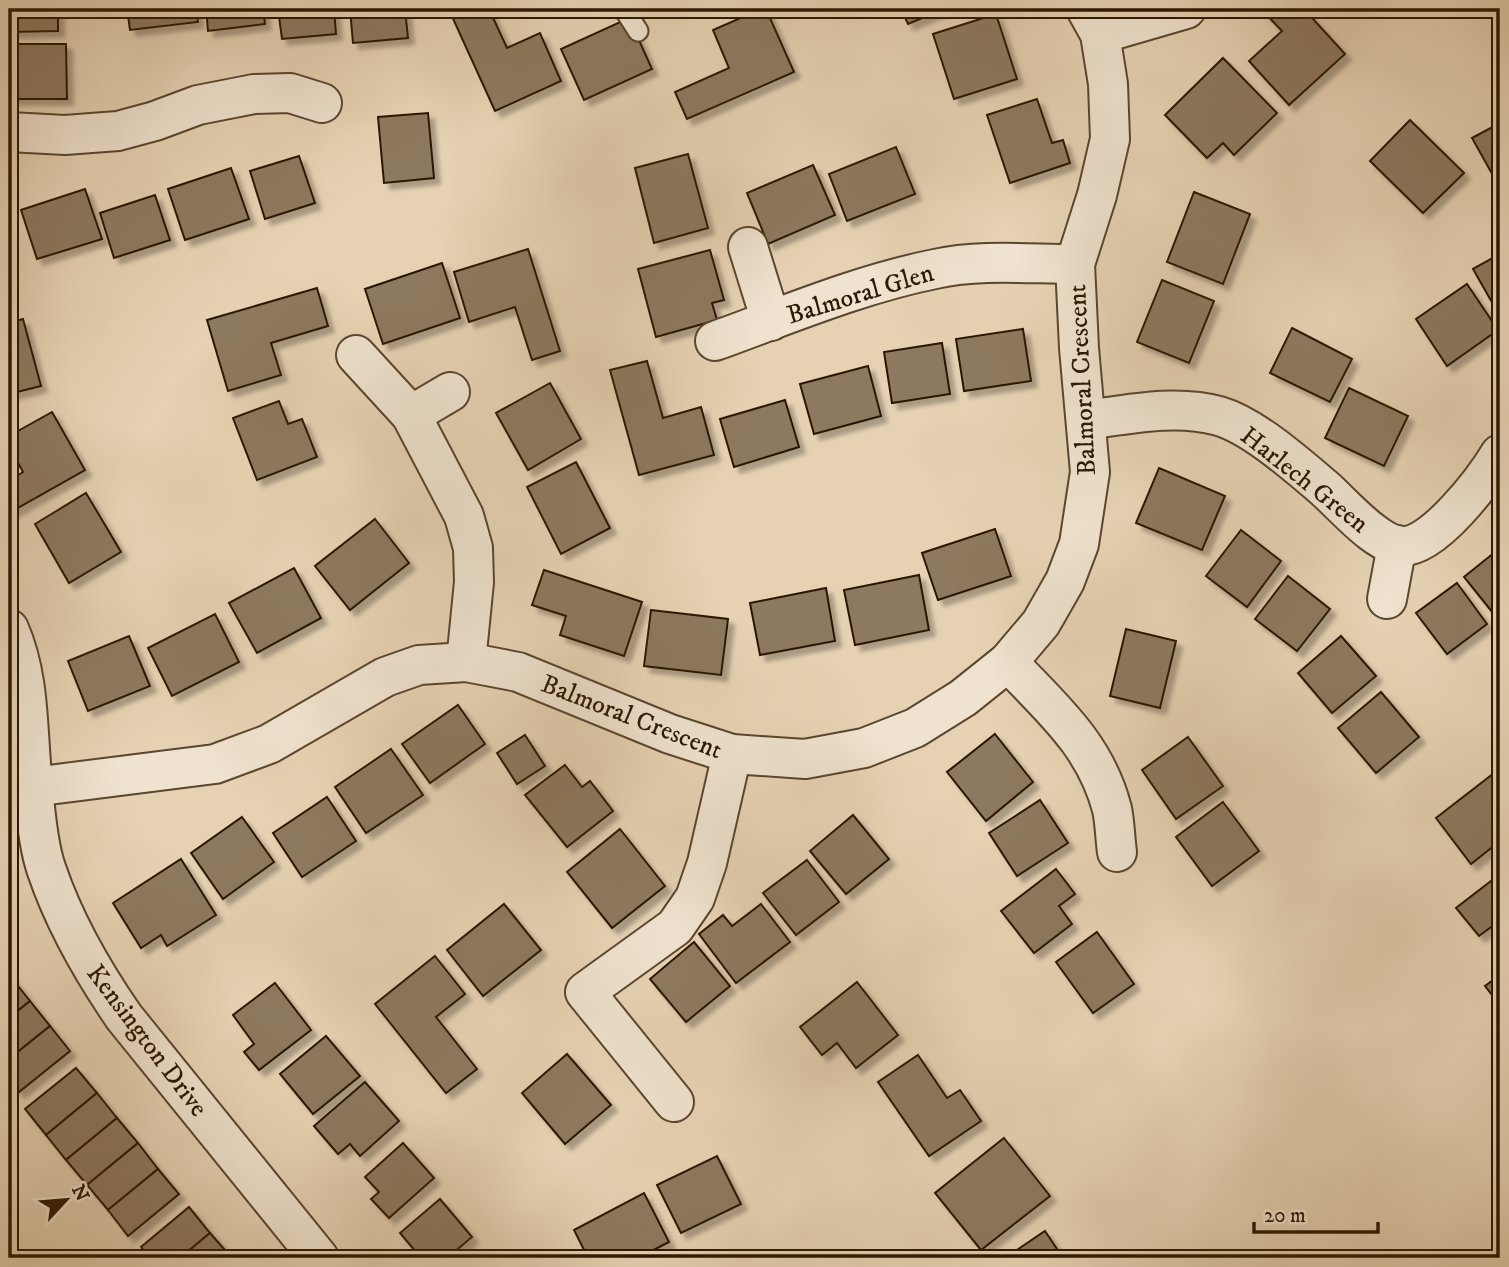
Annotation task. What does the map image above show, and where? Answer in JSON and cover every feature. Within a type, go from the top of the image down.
[{"type":"street","points":[[1093,21],[1186,9]]},
{"type":"street","name":"Balmoral Crescent","points":[[33,787],[215,764],[269,744],[385,677],[419,665],[466,663],[518,672],[670,734],[732,754],[805,759],[864,748],[915,728],[963,698],[1008,662],[1041,623],[1065,581],[1079,544],[1090,472],[1075,264],[1097,195],[1110,139],[1108,84],[1093,21]]},
{"type":"street","points":[[9,132],[65,135],[118,131],[198,105],[254,94],[290,93],[322,103]]},
{"type":"street","name":"Balmoral Glen","points":[[748,247],[771,321]]},
{"type":"street","name":"Balmoral Glen","points":[[715,341],[879,283],[937,268],[979,264],[1075,264]]},
{"type":"street","points":[[356,355],[411,415],[464,516],[473,548],[474,582],[466,663]]},
{"type":"street","points":[[411,415],[450,392]]},
{"type":"street","name":"Harlech Green","points":[[1087,420],[1166,409],[1219,416],[1260,437],[1386,543],[1404,547],[1424,541],[1465,502],[1500,454]]},
{"type":"street","name":"Harlech Green","points":[[1387,599],[1397,545]]},
{"type":"street","name":"Kensington Drive","points":[[9,629],[19,651],[27,691],[33,787],[46,869],[69,925],[97,977],[124,1017],[319,1258]]},
{"type":"street","points":[[1008,662],[1080,739],[1099,772],[1112,811],[1117,852]]},
{"type":"street","points":[[674,1102],[585,992],[675,927],[695,898],[707,863],[732,754]]},
{"type":"lane","points":[[624,9],[638,31]]},
{"type":"building","points":[[9,9],[58,9],[58,31],[9,32]]},
{"type":"building","points":[[127,9],[196,9],[198,22],[130,30]]},
{"type":"building","points":[[206,9],[263,9],[265,24],[208,31]]},
{"type":"building","points":[[278,9],[334,9],[336,34],[282,39]]},
{"type":"building","points":[[350,9],[405,9],[408,38],[353,43]]},
{"type":"building","points":[[456,9],[489,9],[507,48],[540,33],[561,81],[495,111],[450,12]]},
{"type":"building","points":[[766,9],[794,72],[687,119],[675,92],[729,68],[713,30]]},
{"type":"building","points":[[901,9],[944,9],[908,24]]},
{"type":"building","points":[[1261,9],[1304,9],[1345,54],[1289,105],[1249,61],[1282,31]]},
{"type":"building","points":[[996,14],[1017,79],[954,99],[933,34]]},
{"type":"building","points":[[629,18],[652,69],[584,100],[561,49]]},
{"type":"building","points":[[9,44],[66,44],[67,99],[9,99]]},
{"type":"building","points":[[1223,58],[1277,113],[1234,155],[1223,143],[1207,158],[1165,115]]},
{"type":"building","points":[[1037,99],[1052,143],[1063,140],[1070,163],[1010,183],[987,115]]},
{"type":"building","points":[[428,113],[434,178],[384,183],[378,117]]},
{"type":"building","points":[[1410,120],[1464,173],[1423,213],[1370,161]]},
{"type":"building","points":[[1500,123],[1500,167],[1491,172],[1472,138]]},
{"type":"building","points":[[896,147],[915,194],[847,221],[829,174]]},
{"type":"building","points":[[688,154],[708,228],[654,243],[635,168]]},
{"type":"building","points":[[299,156],[315,203],[265,219],[250,171]]},
{"type":"building","points":[[813,165],[835,215],[768,244],[747,193]]},
{"type":"building","points":[[231,168],[249,219],[185,240],[168,189]]},
{"type":"building","points":[[85,189],[102,239],[37,259],[21,210]]},
{"type":"building","points":[[1194,192],[1250,214],[1223,284],[1167,262]]},
{"type":"building","points":[[155,195],[170,240],[114,258],[100,213]]},
{"type":"building","points":[[528,249],[560,351],[532,360],[515,307],[469,322],[454,272]]},
{"type":"building","points":[[710,250],[724,300],[712,303],[717,320],[656,337],[638,269]]},
{"type":"building","points":[[1500,254],[1500,312],[1498,313],[1473,269]]},
{"type":"building","points":[[442,263],[460,318],[383,344],[365,289]]},
{"type":"building","points":[[1162,280],[1214,301],[1189,363],[1137,342]]},
{"type":"building","points":[[1467,284],[1498,330],[1447,366],[1416,319]]},
{"type":"building","points":[[317,288],[328,326],[271,343],[281,375],[228,391],[207,320]]},
{"type":"building","points":[[23,319],[41,386],[9,394],[9,323]]},
{"type":"building","points":[[1292,328],[1352,359],[1330,402],[1270,373]]},
{"type":"building","points":[[1023,329],[1031,381],[964,391],[956,339]]},
{"type":"building","points":[[942,343],[950,394],[892,403],[884,352]]},
{"type":"building","points":[[647,361],[663,418],[701,407],[714,455],[639,475],[610,370]]},
{"type":"building","points":[[868,366],[881,416],[814,434],[800,384]]},
{"type":"building","points":[[550,383],[581,439],[528,470],[496,413]]},
{"type":"building","points":[[1349,388],[1408,416],[1384,466],[1325,438]]},
{"type":"building","points":[[785,400],[799,447],[734,467],[720,419]]},
{"type":"building","points":[[279,401],[288,424],[302,419],[317,457],[257,480],[233,418]]},
{"type":"building","points":[[52,412],[85,470],[9,513],[9,481],[23,472],[9,446],[9,436]]},
{"type":"building","points":[[576,462],[610,528],[561,554],[527,487]]},
{"type":"building","points":[[1159,468],[1225,496],[1202,550],[1136,523]]},
{"type":"building","points":[[86,493],[121,552],[69,583],[35,524]]},
{"type":"building","points":[[375,519],[409,563],[350,610],[315,566]]},
{"type":"building","points":[[995,529],[1011,576],[938,600],[922,553]]},
{"type":"building","points":[[1241,530],[1281,561],[1247,607],[1206,576]]},
{"type":"building","points":[[1500,548],[1500,607],[1493,613],[1464,577]]},
{"type":"building","points":[[294,568],[321,618],[257,653],[229,603]]},
{"type":"building","points":[[544,570],[642,602],[624,656],[560,635],[566,616],[532,605]]},
{"type":"building","points":[[919,575],[929,630],[855,645],[844,590]]},
{"type":"building","points":[[1288,576],[1330,609],[1297,651],[1255,619]]},
{"type":"building","points":[[1457,583],[1487,624],[1447,654],[1416,613]]},
{"type":"building","points":[[826,588],[835,641],[760,655],[750,603]]},
{"type":"building","points":[[651,610],[728,619],[721,675],[644,666]]},
{"type":"building","points":[[215,614],[239,662],[172,696],[148,648]]},
{"type":"building","points":[[1126,629],[1176,641],[1160,708],[1110,696]]},
{"type":"building","points":[[129,636],[150,686],[88,711],[68,661]]},
{"type":"building","points":[[1341,636],[1376,676],[1332,713],[1298,673]]},
{"type":"building","points":[[1381,692],[1419,737],[1376,773],[1338,728]]},
{"type":"building","points":[[458,705],[485,744],[430,783],[402,744]]},
{"type":"building","points":[[995,734],[1033,782],[986,821],[947,772]]},
{"type":"building","points":[[525,735],[545,766],[517,784],[497,753]]},
{"type":"building","points":[[1188,737],[1223,786],[1176,819],[1142,770]]},
{"type":"building","points":[[391,749],[423,795],[366,833],[335,787]]},
{"type":"building","points":[[565,765],[582,787],[590,781],[613,811],[567,847],[525,795]]},
{"type":"building","points":[[1498,770],[1500,841],[1471,864],[1436,818]]},
{"type":"building","points":[[327,797],[356,841],[302,877],[273,833]]},
{"type":"building","points":[[1040,800],[1068,843],[1017,876],[989,833]]},
{"type":"building","points":[[1223,802],[1259,851],[1212,886],[1176,837]]},
{"type":"building","points":[[853,815],[889,859],[846,894],[810,851]]},
{"type":"building","points":[[242,817],[274,862],[223,899],[191,853]]},
{"type":"building","points":[[620,829],[665,886],[612,928],[567,872]]},
{"type":"building","points":[[181,859],[216,915],[167,946],[161,935],[141,948],[113,903]]},
{"type":"building","points":[[807,860],[839,902],[796,935],[763,893]]},
{"type":"building","points":[[1056,869],[1075,894],[1059,906],[1072,924],[1034,953],[1001,911]]},
{"type":"building","points":[[1500,874],[1500,933],[1494,925],[1479,936],[1456,908]]},
{"type":"building","points":[[504,904],[541,950],[483,996],[447,950]]},
{"type":"building","points":[[761,904],[790,942],[736,983],[699,934],[723,915],[732,926]]},
{"type":"building","points":[[1097,932],[1134,984],[1093,1013],[1056,962]]},
{"type":"building","points":[[694,942],[730,986],[686,1022],[650,979]]},
{"type":"building","points":[[435,956],[465,994],[436,1017],[477,1069],[446,1093],[375,1004]]},
{"type":"building","points":[[1500,975],[1500,1005],[1485,986]]},
{"type":"building","points":[[9,977],[30,1001],[9,1018]]},
{"type":"building","points":[[857,982],[898,1035],[856,1068],[837,1043],[822,1055],[800,1027]]},
{"type":"building","points":[[275,983],[311,1030],[259,1070],[244,1052],[254,1044],[233,1015]]},
{"type":"building","points":[[30,1001],[50,1026],[9,1059],[9,1018]]},
{"type":"building","points":[[50,1026],[70,1051],[19,1092],[9,1080],[9,1059]]},
{"type":"building","points":[[326,1036],[360,1076],[313,1114],[280,1074]]},
{"type":"building","points":[[567,1054],[611,1105],[565,1144],[522,1093]]},
{"type":"building","points":[[918,1055],[947,1098],[960,1090],[981,1121],[929,1156],[878,1082]]},
{"type":"building","points":[[76,1068],[97,1093],[46,1135],[25,1109]]},
{"type":"building","points":[[365,1082],[399,1121],[360,1156],[350,1144],[338,1154],[314,1126]]},
{"type":"building","points":[[97,1093],[117,1118],[66,1160],[46,1135]]},
{"type":"building","points":[[117,1118],[138,1143],[87,1185],[66,1160]]},
{"type":"building","points":[[1004,1138],[1050,1196],[981,1250],[935,1193]]},
{"type":"building","points":[[138,1143],[158,1169],[108,1210],[87,1185]]},
{"type":"building","points":[[403,1143],[434,1178],[389,1218],[371,1199],[379,1192],[365,1177]]},
{"type":"building","points":[[717,1156],[741,1204],[681,1233],[657,1185]]},
{"type":"building","points":[[158,1169],[179,1194],[128,1236],[108,1210]]},
{"type":"building","points":[[644,1193],[669,1242],[638,1258],[588,1258],[574,1230]]},
{"type":"building","points":[[440,1199],[472,1237],[447,1258],[421,1258],[400,1233]]},
{"type":"building","points":[[189,1207],[210,1233],[180,1258],[150,1258],[141,1247]]},
{"type":"building","points":[[1045,1231],[1063,1258],[1005,1258]]},
{"type":"building","points":[[210,1233],[232,1258],[180,1258]]}]
